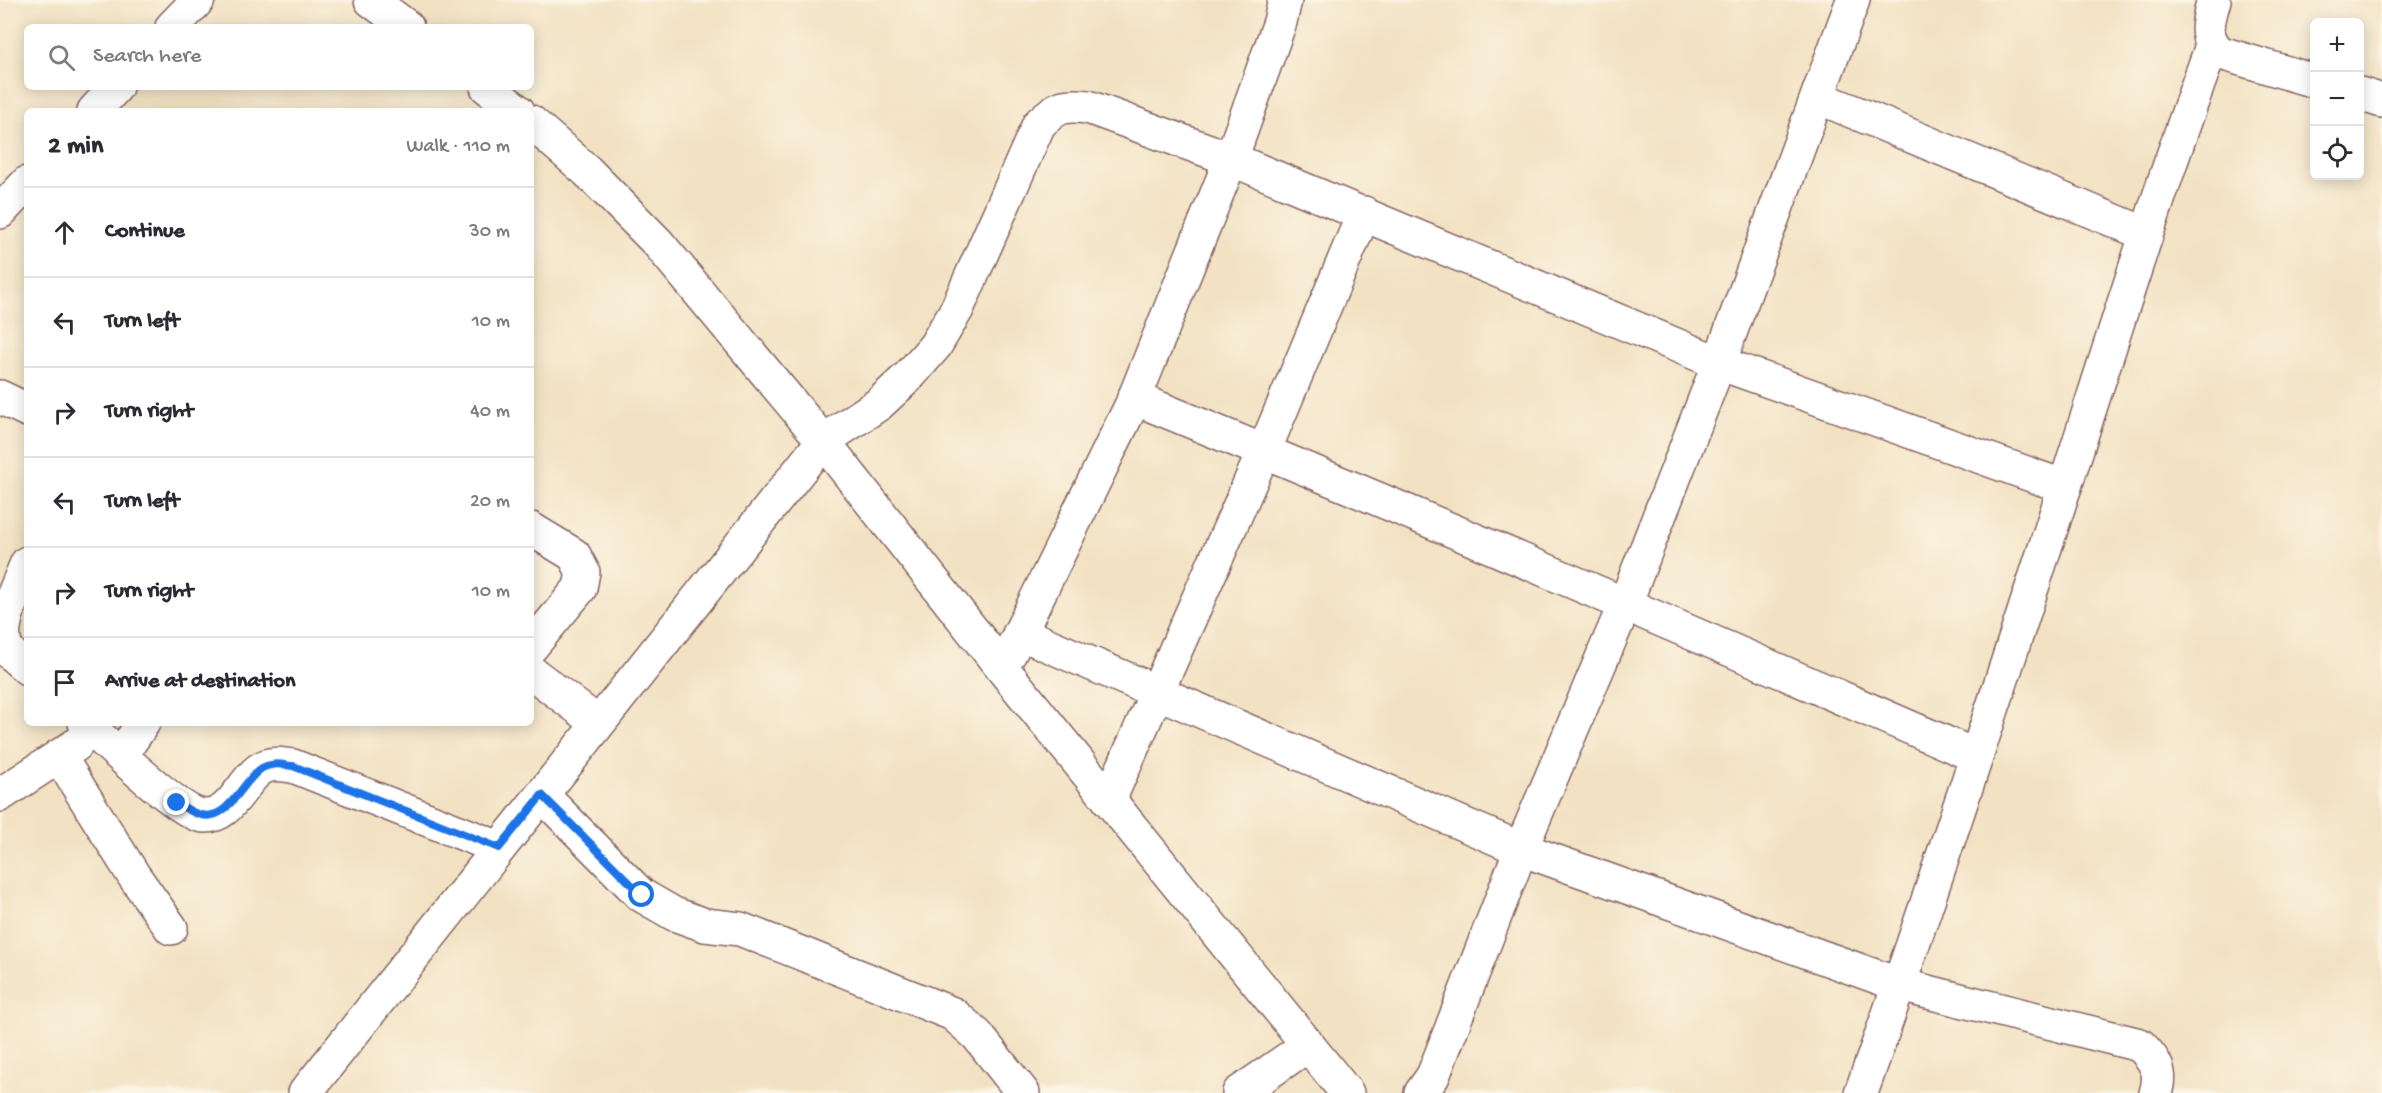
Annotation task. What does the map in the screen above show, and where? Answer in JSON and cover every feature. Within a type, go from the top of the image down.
[{"type":"street","points":[[175,24],[198,0]]},
{"type":"street","points":[[371,0],[403,24]]},
{"type":"street","points":[[1002,668],[1134,399],[1232,159],[1280,22],[1285,0]]},
{"type":"street","points":[[1421,1093],[1433,1076],[1521,849],[1625,604],[1719,363],[1853,0]]},
{"type":"street","points":[[2214,0],[2208,22],[2208,37],[2212,46],[2221,53],[2310,80]]},
{"type":"street","points":[[1861,1093],[1900,985],[1976,756],[2146,234],[2212,46]]},
{"type":"street","points":[[97,108],[113,90]]},
{"type":"street","points":[[491,90],[514,108]]},
{"type":"street","points":[[2364,95],[2382,101]]},
{"type":"street","points":[[1818,97],[2146,234]]},
{"type":"street","points":[[305,1093],[823,441],[879,404],[909,376],[935,346],[957,309],[1039,124],[1052,111],[1068,105],[1088,107],[1232,159],[1719,363],[2065,487]]},
{"type":"street","points":[[534,125],[587,171],[658,243],[823,441],[1002,668],[1347,1093]]},
{"type":"street","points":[[0,212],[24,186]]},
{"type":"street","points":[[1109,800],[1264,451],[1364,213]]},
{"type":"street","points":[[0,398],[24,409]]},
{"type":"street","points":[[1134,399],[1264,451],[1625,604],[1976,756]]},
{"type":"street","points":[[534,531],[574,555],[583,572],[580,588],[534,643]]},
{"type":"street","points":[[24,571],[4,626],[4,641],[11,653],[24,665]]},
{"type":"street","points":[[1020,633],[1521,849],[1900,985],[2140,1045],[2159,1069],[2156,1093]]},
{"type":"street","points":[[534,674],[598,723]]},
{"type":"street","points":[[121,755],[142,726]]},
{"type":"street","points":[[0,795],[59,756],[90,728],[177,803],[199,815],[215,814],[228,806],[261,768],[276,763],[293,766],[499,848]]},
{"type":"street","points":[[59,756],[134,876],[171,928]]},
{"type":"street","points":[[542,795],[642,895],[674,914],[705,925],[740,929],[953,1014],[977,1035],[1023,1093]]},
{"type":"street","points":[[1239,1093],[1308,1045]]},
{"type":"route","points":[[177,803],[199,815],[215,814],[228,806],[261,768],[276,763],[293,766],[499,848],[542,795],[642,895]]}]
